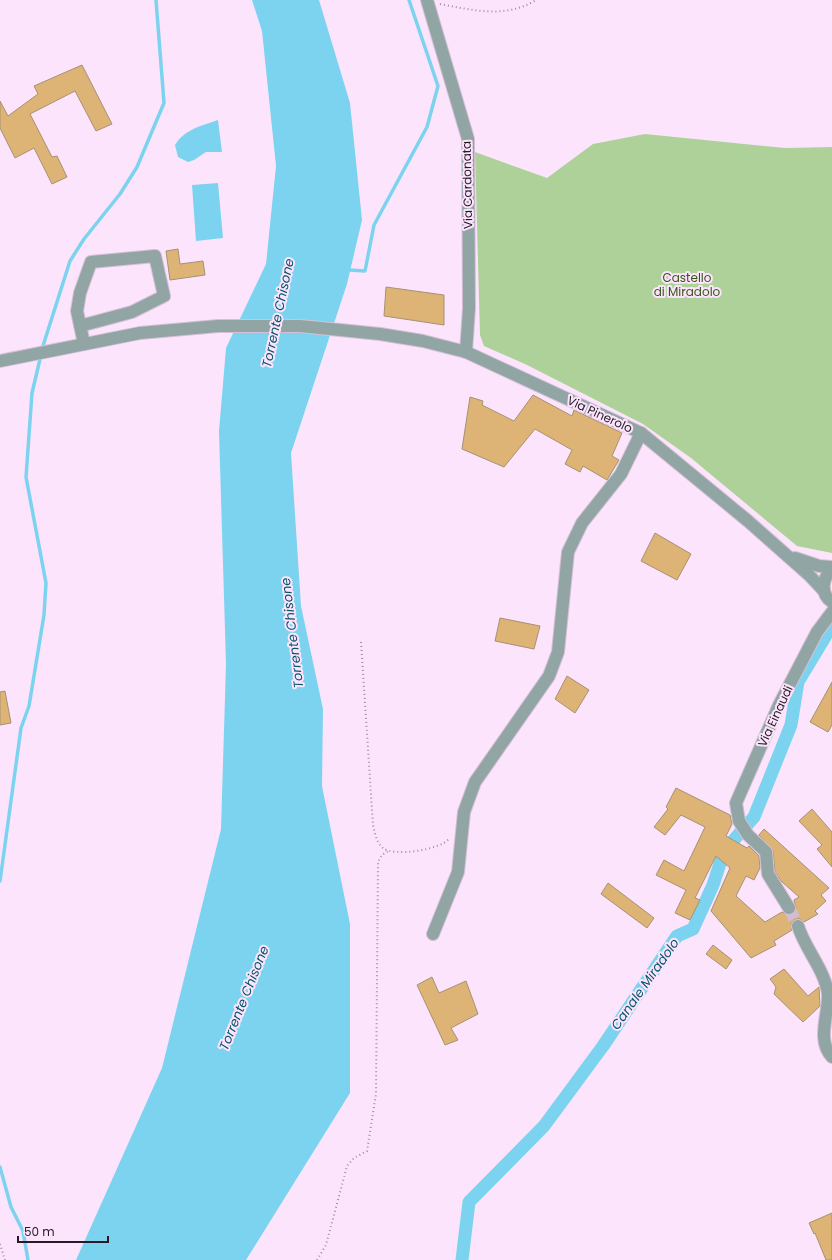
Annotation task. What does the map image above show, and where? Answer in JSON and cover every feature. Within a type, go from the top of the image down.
[{"type":"street","name":"Via Cardonata","points":[[427,1],[468,139],[469,308],[466,352]]},
{"type":"street","points":[[80,326],[132,312],[164,296],[155,256],[91,262],[80,293],[77,311],[80,326],[84,344]]},
{"type":"street","name":"Via Pinerolo","points":[[0,361],[69,346],[140,334],[218,326],[300,326],[380,334],[423,341],[466,352],[641,433],[810,575],[832,602]]},
{"type":"street","points":[[433,934],[458,872],[464,812],[475,782],[549,676],[558,652],[568,552],[582,523],[622,474],[641,433]]},
{"type":"street","name":"Via Pinerolo","points":[[788,556],[819,566],[832,567]]},
{"type":"street","points":[[824,591],[825,578],[832,570]]},
{"type":"street","name":"Via Einaudi","points":[[789,908],[768,874],[766,852],[745,830],[736,803],[778,705],[817,632],[832,612]]},
{"type":"street","points":[[798,926],[801,936],[825,982],[828,1004],[824,1031],[827,1050],[832,1057]]},
{"type":"path","points":[[427,1],[491,13],[526,6],[536,0]]},
{"type":"path","points":[[360,642],[373,825],[377,840],[382,847],[388,851]]},
{"type":"path","points":[[317,1260],[326,1245],[347,1166],[354,1158],[367,1152],[376,1094],[378,1002],[378,862],[382,855],[388,851],[429,850],[448,841],[452,836]]},
{"type":"path","points":[[0,1244],[4,1260]]},
{"type":"green space","name":"Castello di Miradolo","points":[[645,134],[785,148],[832,147],[832,553],[797,546],[691,458],[643,424],[527,365],[484,346],[480,335],[475,152],[547,178],[593,144]]},
{"type":"water","name":"Torrente Chisone","points":[[252,0],[319,0],[350,103],[362,220],[347,284],[291,453],[301,606],[323,709],[322,786],[350,924],[350,1093],[246,1260],[76,1260],[162,1068],[221,829],[226,664],[219,431],[226,348],[266,264],[276,166],[262,31]]},
{"type":"water","points":[[218,120],[222,152],[206,152],[188,162],[178,157],[175,145],[184,135],[200,126]]},
{"type":"water","points":[[218,183],[223,238],[196,241],[192,185]]},
{"type":"building","points":[[82,65],[112,124],[96,131],[75,91],[30,114],[52,157],[57,156],[67,177],[52,184],[34,148],[15,158],[0,128],[0,101],[8,116],[38,94],[34,86]]},
{"type":"building","points":[[178,249],[180,264],[203,261],[205,275],[170,280],[166,251]]},
{"type":"building","points":[[386,287],[444,295],[444,325],[384,316]]},
{"type":"building","points":[[533,395],[572,416],[574,410],[622,433],[612,456],[619,460],[607,480],[583,466],[580,472],[565,464],[572,450],[535,429],[504,467],[462,449],[470,397],[483,401],[482,405],[514,421]]},
{"type":"building","points":[[655,533],[691,554],[677,580],[641,561]]},
{"type":"building","points":[[500,618],[540,626],[534,649],[495,641]]},
{"type":"building","points":[[567,676],[589,690],[575,713],[555,699]]},
{"type":"building","points":[[832,682],[832,725],[828,732],[810,722]]},
{"type":"building","points":[[5,691],[11,723],[0,725],[0,692]]},
{"type":"building","points":[[676,788],[730,815],[732,824],[726,836],[747,848],[749,846],[759,856],[760,868],[754,880],[746,876],[736,896],[765,922],[782,912],[789,915],[793,914],[796,908],[794,900],[799,897],[781,881],[775,872],[773,851],[759,835],[764,829],[829,888],[821,895],[826,901],[815,911],[818,914],[804,922],[800,919],[795,919],[791,924],[792,930],[774,941],[776,945],[751,958],[711,911],[730,868],[716,856],[695,898],[700,900],[690,920],[675,913],[686,890],[656,875],[664,860],[684,871],[705,827],[681,815],[665,835],[654,827],[668,809],[666,807]]},
{"type":"building","points":[[812,809],[832,832],[832,867],[817,849],[822,845],[799,821]]},
{"type":"building","points":[[608,883],[654,918],[647,928],[601,894]]},
{"type":"building","points":[[713,945],[732,960],[726,969],[706,954]]},
{"type":"building","points":[[784,969],[808,996],[819,987],[820,1006],[803,1022],[774,994],[776,987],[770,979]]},
{"type":"building","points":[[432,977],[439,993],[466,981],[478,1014],[451,1028],[458,1040],[445,1045],[417,985]]},
{"type":"building","points":[[832,1213],[832,1260],[826,1260],[815,1233],[814,1234],[809,1223]]},
{"type":"waterway","points":[[42,349],[70,261],[84,239],[120,194],[137,167],[164,103],[156,0]]},
{"type":"waterway","points":[[350,270],[365,271],[374,225],[427,127],[438,86],[409,0]]},
{"type":"waterway","points":[[0,881],[21,728],[29,706],[44,615],[46,583],[26,477],[32,393],[41,355]]},
{"type":"waterway","name":"Canale Miradolo","points":[[462,1260],[469,1202],[544,1126],[603,1046],[677,936],[693,929],[713,885],[724,851],[754,817],[791,725],[798,682],[831,627]]},
{"type":"waterway","points":[[0,1167],[11,1207],[23,1231],[28,1260]]},
{"type":"tunnel","points":[[789,908],[798,926]]}]
